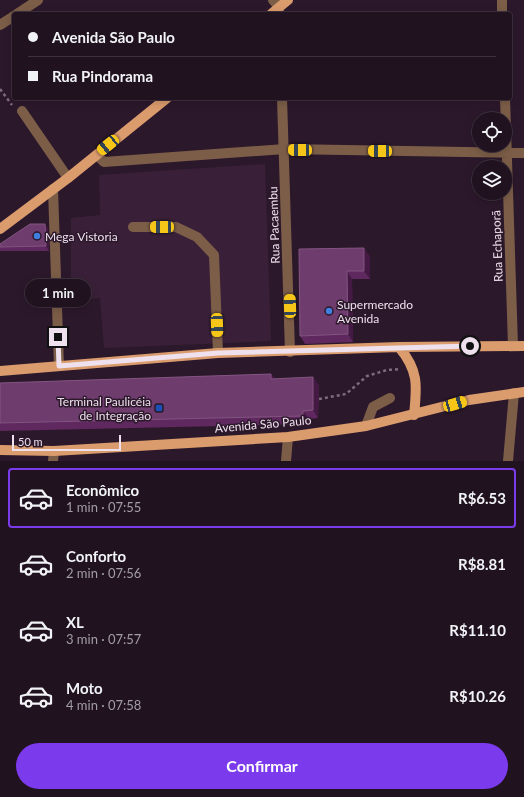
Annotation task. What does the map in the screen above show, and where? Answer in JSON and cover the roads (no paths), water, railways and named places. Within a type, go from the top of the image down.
[{"type":"main road","points":[[277,7],[288,0]]},
{"type":"main road","points":[[0,229],[68,178],[165,100]]},
{"type":"main road","points":[[0,370],[218,353],[290,352],[399,347],[524,346]]},
{"type":"main road","points":[[399,347],[413,369],[417,386],[414,415]]},
{"type":"main road","name":"Avenida São Paulo","points":[[0,450],[54,450],[288,437],[366,426],[468,400],[519,393]]},
{"type":"street","points":[[20,12],[38,0]]},
{"type":"street","points":[[502,0],[502,12]]},
{"type":"street","points":[[0,25],[12,17]]},
{"type":"street","name":"Rua Pacaembu","points":[[282,100],[290,352]]},
{"type":"street","name":"Rua Echaporã","points":[[505,100],[513,346]]},
{"type":"street","points":[[22,111],[68,178]]},
{"type":"street","points":[[97,155],[104,162],[284,149],[524,153]]},
{"type":"street","points":[[53,189],[59,366]]},
{"type":"street","points":[[133,228],[176,227],[197,237],[214,255],[218,353]]},
{"type":"street","points":[[508,461],[519,393]]},
{"type":"street","points":[[366,426],[373,407],[390,398]]},
{"type":"street","points":[[286,461],[288,437]]},
{"type":"street","points":[[53,461],[54,450]]},
{"type":"place","name":"Mega Vistoria","points":[[37,236]]},
{"type":"place","name":"Supermercado Avenida","points":[[329,311]]},
{"type":"place","name":"Terminal Paulicéia de Integração","points":[[159,408]]}]
